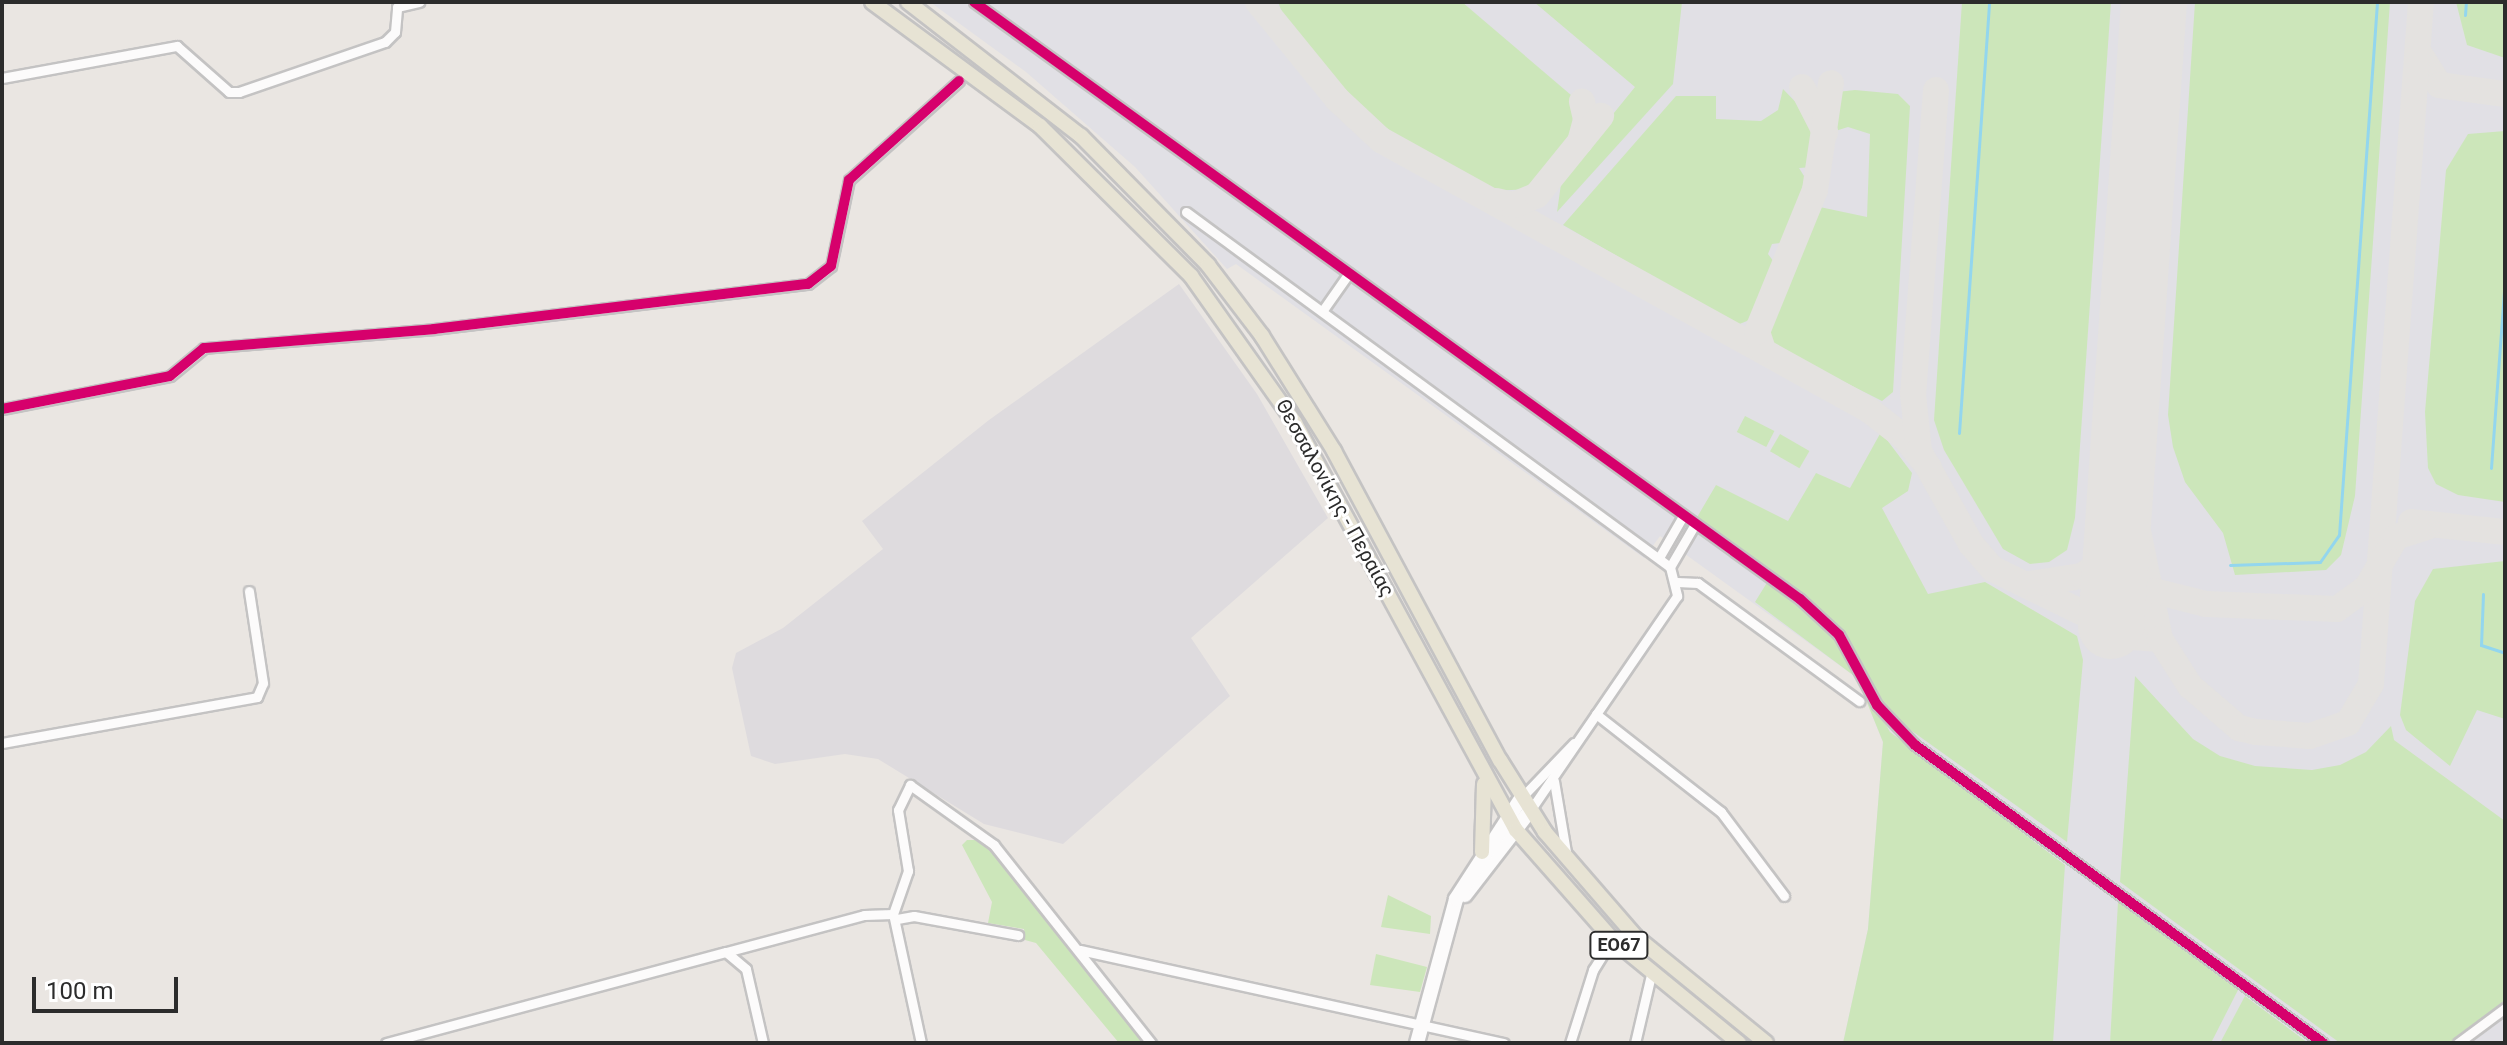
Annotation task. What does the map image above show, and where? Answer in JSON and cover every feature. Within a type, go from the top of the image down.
[{"type":"main road","name":"Θεσσαλονίκης - Περαίας","points":[[872,2],[1064,147],[1206,294],[1312,453],[1482,775],[1512,824],[1612,939],[1651,975],[1739,1043]]},
{"type":"main road","name":"Θεσσαλονίκης - Περαίας","points":[[908,2],[1105,157],[1236,300],[1334,451],[1530,811],[1578,872],[1678,975],[1766,1043]]},
{"type":"main road","points":[[1482,775],[1482,852]]},
{"type":"main road","points":[[1453,912],[1512,824],[1522,797]]},
{"type":"main road","points":[[1417,1043],[1453,912],[1482,852],[1530,811]]},
{"type":"street","points":[[2,78],[177,46],[229,92],[239,92],[385,42],[395,32],[397,7],[419,2]]},
{"type":"street","points":[[974,2],[1828,623],[1849,648],[1877,705],[1915,745],[2323,1043]]},
{"type":"street","points":[[2,409],[170,376],[204,348],[434,329],[808,284],[831,266],[849,180],[959,81]]},
{"type":"street","points":[[1186,212],[1660,556],[1670,567],[1677,582],[1677,596],[1574,743],[1522,797]]},
{"type":"street","points":[[1323,310],[1349,273]]},
{"type":"street","points":[[1660,556],[1683,516]]},
{"type":"street","points":[[1670,567],[1695,524]]},
{"type":"street","points":[[1677,582],[1698,583],[1859,701]]},
{"type":"street","points":[[2,743],[257,697],[263,683],[249,591]]},
{"type":"street","points":[[1596,714],[1721,812],[1753,863],[1784,896]]},
{"type":"street","points":[[1530,811],[1555,778],[1574,743]]},
{"type":"street","points":[[1555,778],[1558,829],[1578,872]]},
{"type":"street","points":[[921,1043],[895,916],[908,871],[898,810],[910,785],[985,837],[1080,950],[1151,1043]]},
{"type":"street","points":[[386,1043],[872,913],[914,916],[1018,935]]},
{"type":"street","points":[[1570,1043],[1593,970],[1612,939]]},
{"type":"street","points":[[740,949],[763,1043]]},
{"type":"street","points":[[1080,950],[1504,1043]]},
{"type":"street","points":[[726,952],[742,961]]},
{"type":"street","points":[[1635,1043],[1651,975]]},
{"type":"street","points":[[2458,1043],[2505,1008]]},
{"type":"shaded area","points":[[930,2],[2505,2],[2505,1043],[1843,1043],[1868,929],[1883,742],[1857,678],[1660,536],[1644,558],[1236,264],[1227,269],[1135,167],[1026,72]]},
{"type":"shaded area","points":[[1179,284],[1257,394],[1328,518],[1191,638],[1230,696],[1063,844],[984,824],[878,759],[845,754],[775,764],[751,756],[732,668],[736,653],[783,628],[883,549],[862,521],[989,420]]},
{"type":"green space","points":[[1278,2],[1462,2],[1571,95],[1578,113],[1575,136],[1531,189],[1491,191],[1364,115],[1285,20]]},
{"type":"green space","points":[[1534,2],[1682,2],[1673,84],[1557,212],[1562,177],[1635,87]]},
{"type":"green space","points":[[1962,2],[2111,2],[2075,518],[2067,550],[2049,562],[2030,564],[2003,549],[1944,450],[1934,420]]},
{"type":"green space","points":[[2195,2],[2390,2],[2355,496],[2341,555],[2326,570],[2235,575],[2223,533],[2185,482],[2173,447],[2168,415]]},
{"type":"green space","points":[[2456,2],[2505,2],[2505,58],[2467,45]]},
{"type":"green space","points":[[1783,89],[1812,119],[1817,139],[1812,167],[1799,168],[1809,184],[1790,242],[1772,244],[1768,254],[1780,270],[1765,304],[1747,321],[1737,325],[1563,225],[1676,96],[1716,96],[1716,119],[1761,121],[1778,110]]},
{"type":"green space","points":[[1855,90],[1898,94],[1910,106],[1893,392],[1882,401],[1763,341],[1815,206],[1867,217],[1870,134],[1848,127],[1829,133],[1837,92]]},
{"type":"green space","points":[[2505,131],[2505,502],[2458,495],[2436,484],[2428,468],[2425,412],[2446,170],[2468,134]]},
{"type":"green space","points":[[1745,416],[1774,431],[1766,447],[1737,432]]},
{"type":"green space","points":[[1881,432],[1912,473],[1908,491],[1882,508],[1928,594],[1985,582],[2077,636],[2083,660],[2067,842],[1898,721],[1876,695],[1841,630],[1696,519],[1716,485],[1788,521],[1816,473],[1850,488]]},
{"type":"green space","points":[[1780,434],[1809,451],[1799,468],[1770,451]]},
{"type":"green space","points":[[2505,561],[2505,719],[2477,710],[2450,766],[2406,730],[2400,715],[2415,601],[2433,569]]},
{"type":"green space","points":[[1768,581],[1842,644],[1890,732],[2065,865],[2053,1043],[1843,1043],[1868,929],[1883,742],[1857,678],[1755,602]]},
{"type":"green space","points":[[2135,676],[2193,739],[2220,756],[2255,766],[2312,770],[2340,765],[2366,752],[2391,726],[2394,740],[2505,821],[2505,1002],[2449,1043],[2340,1043],[2120,882]]},
{"type":"green space","points":[[967,840],[981,840],[1019,881],[1146,1043],[1119,1043],[1036,943],[1025,940],[1024,929],[988,923],[992,902],[962,845]]},
{"type":"green space","points":[[1388,895],[1431,916],[1430,934],[1381,927]]},
{"type":"green space","points":[[2118,902],[2238,990],[2211,1043],[2110,1043]]},
{"type":"green space","points":[[1376,954],[1427,967],[1420,992],[1370,985]]},
{"type":"green space","points":[[2245,996],[2308,1043],[2220,1043]]},
{"type":"waterway","points":[[1959,433],[1989,2]]},
{"type":"waterway","points":[[2230,565],[2320,562],[2339,535],[2377,2]]},
{"type":"waterway","points":[[2465,15],[2466,2]]},
{"type":"waterway","points":[[2491,468],[2505,279]]},
{"type":"waterway","points":[[2483,594],[2481,645],[2505,653]]},
{"type":"taxiway","points":[[1258,2],[1337,99],[1381,140],[1869,410],[1905,438],[1929,468]]},
{"type":"taxiway","points":[[2123,457],[2160,639],[2190,686],[2239,728],[2310,736],[2348,723],[2371,684],[2421,2]]},
{"type":"taxiway","points":[[2418,51],[2439,85],[2505,94]]},
{"type":"taxiway","points":[[1763,350],[1757,332],[1815,190],[1831,83]]},
{"type":"taxiway","points":[[1802,87],[1825,132]]},
{"type":"taxiway","points":[[1936,90],[1913,394],[1919,451],[1971,544],[1993,569],[2132,637],[2160,639]]},
{"type":"taxiway","points":[[1580,142],[1586,119],[1582,101]]},
{"type":"taxiway","points":[[1496,201],[1514,205],[1537,195],[1601,116]]},
{"type":"taxiway","points":[[2411,522],[2505,532]]},
{"type":"taxiway","points":[[2154,591],[2206,604],[2337,609],[2367,587],[2396,537],[2427,527]]},
{"type":"taxiway","points":[[2029,584],[2082,576],[2104,560],[2118,535]]},
{"type":"runway","points":[[2111,626],[2154,2]]},
{"type":"cycle path","points":[[974,2],[1800,599],[1839,635],[1877,705],[1915,745],[2323,1043]]},
{"type":"cycle path","points":[[2,409],[170,376],[204,348],[434,329],[808,284],[831,266],[849,180],[959,81]]}]
